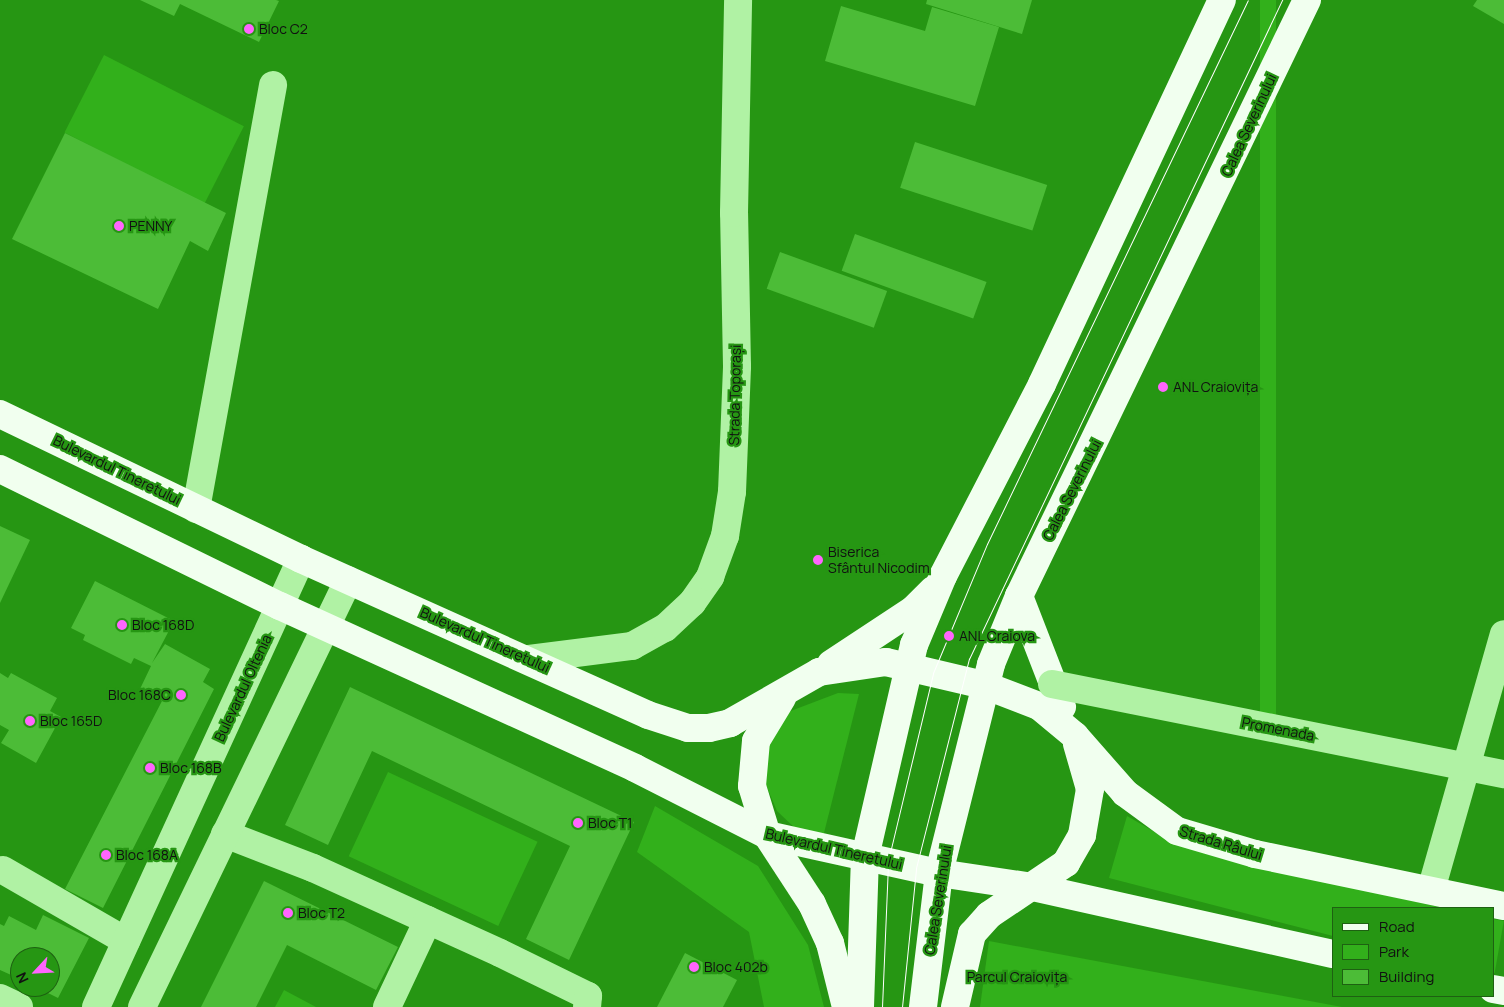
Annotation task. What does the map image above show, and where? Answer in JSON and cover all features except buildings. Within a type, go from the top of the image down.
[{"type":"main road","points":[[860,1007],[865,857],[914,645],[942,576],[1042,384],[1222,0]]},
{"type":"main road","name":"Calea Severinului","points":[[923,1007],[939,873],[984,686],[1019,596],[1307,0]]},
{"type":"main road","name":"Bulevardul Tineretului","points":[[0,414],[301,559],[529,659],[648,715],[688,728],[730,723],[819,672],[868,662],[910,668],[984,686]]},
{"type":"main road","name":"Bulevardul Tineretului","points":[[0,469],[280,606],[635,768],[767,835],[939,873]]},
{"type":"main road","points":[[819,672],[914,608],[942,576]]},
{"type":"main road","points":[[955,1007],[972,934],[990,915],[1066,863],[1082,835],[1090,789],[1075,736],[1052,684],[1019,596]]},
{"type":"main road","name":"Strada Râului","points":[[984,686],[1039,706],[1075,736],[1125,793],[1177,831],[1256,854],[1504,906]]},
{"type":"main road","points":[[787,690],[761,726],[751,761],[752,786],[767,835],[826,935],[846,1007]]},
{"type":"main road","points":[[939,873],[1033,887],[1332,954]]},
{"type":"street","name":"Strada Toporași","points":[[529,659],[632,646],[665,628],[692,603],[710,577],[725,536],[732,492],[737,366],[734,184],[738,0]]},
{"type":"street","points":[[196,509],[274,85]]},
{"type":"street","name":"Bulevardul Oltenia","points":[[96,1007],[301,559]]},
{"type":"street","points":[[142,1007],[348,580]]},
{"type":"street","points":[[1431,890],[1504,634]]},
{"type":"street","name":"Promenada","points":[[1052,684],[1504,774]]},
{"type":"street","points":[[226,834],[428,920],[588,996],[587,1007]]},
{"type":"street","points":[[4,870],[126,941]]},
{"type":"street","points":[[387,1007],[428,920]]},
{"type":"street","points":[[0,998],[19,1007]]},
{"type":"green space","points":[[1260,0],[1276,0],[1276,715],[1260,715]]},
{"type":"green space","points":[[104,55],[244,126],[204,204],[65,133]]},
{"type":"green space","points":[[838,693],[859,694],[823,837],[797,830],[777,811],[763,778],[763,759],[777,724],[788,712]]},
{"type":"green space","points":[[388,772],[538,842],[498,926],[349,856]]},
{"type":"green space","points":[[655,806],[758,866],[808,945],[824,1007],[764,1007],[749,932],[637,852]]},
{"type":"green space","points":[[1127,816],[1174,843],[1256,867],[1439,907],[1332,907],[1332,936],[1109,878]]},
{"type":"green space","points":[[1494,919],[1504,921],[1495,973],[1494,973]]},
{"type":"green space","name":"Parcul Craiovița","points":[[989,941],[1342,1007],[980,1007]]},
{"type":"green space","points":[[284,990],[316,1007],[275,1007]]},
{"type":"tram line","points":[[882,1007],[888,861],[933,673],[987,544],[1248,0]]},
{"type":"tram line","points":[[902,1007],[916,868],[969,659],[1282,0]]},
{"type":"place","name":"Bloc C2","points":[[249,29]]},
{"type":"place","name":"PENNY","points":[[119,226]]},
{"type":"place","name":"ANL Craiovița","points":[[1163,387]]},
{"type":"place","name":"Biserica Sfântul Nicodim","points":[[818,560]]},
{"type":"place","name":"Bloc 168D","points":[[122,625]]},
{"type":"place","name":"ANL Craiova","points":[[949,636]]},
{"type":"place","name":"Bloc 168C","points":[[181,695]]},
{"type":"place","name":"Bloc 165D","points":[[30,721]]},
{"type":"place","name":"Bloc 168B","points":[[150,768]]},
{"type":"place","name":"Bloc T1","points":[[578,823]]},
{"type":"place","name":"Bloc 168A","points":[[106,855]]},
{"type":"place","name":"Bloc T2","points":[[288,913]]},
{"type":"place","name":"Bloc 402b","points":[[694,967]]}]
